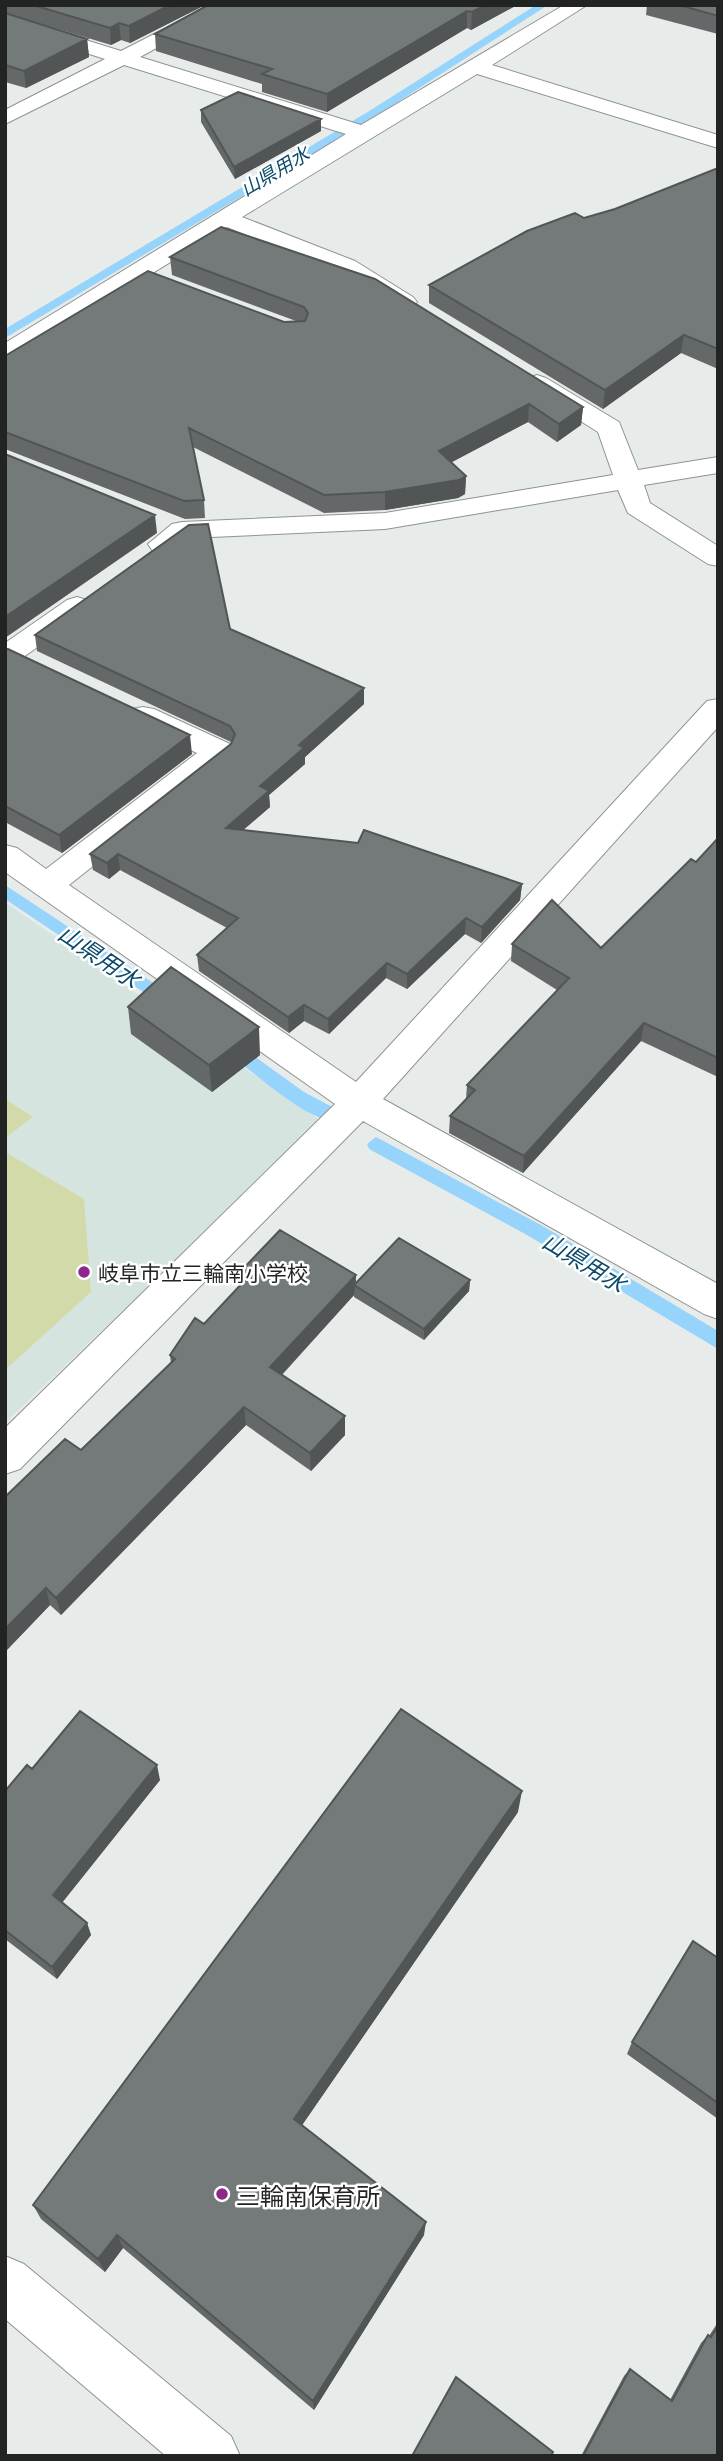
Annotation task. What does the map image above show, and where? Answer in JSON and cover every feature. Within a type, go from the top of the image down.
[{"type":"street","points":[[5,118],[226,5]]},
{"type":"street","points":[[5,354],[227,219],[352,129],[474,66],[578,5]]},
{"type":"street","points":[[5,21],[352,129]]},
{"type":"street","points":[[474,66],[718,142]]},
{"type":"street","points":[[227,219],[346,266],[427,316]]},
{"type":"street","points":[[138,273],[164,283]]},
{"type":"street","points":[[516,371],[610,428],[638,507],[718,558]]},
{"type":"street","points":[[140,561],[170,525],[385,521],[630,482],[718,465]]},
{"type":"street","points":[[14,656],[97,592]]},
{"type":"street","points":[[47,885],[219,751],[121,705]]},
{"type":"street","points":[[5,1456],[359,1102],[718,708]]},
{"type":"street","points":[[5,856],[359,1102],[718,1303]]},
{"type":"street","points":[[5,2283],[211,2456]]},
{"type":"shaded area","name":"岐阜市立三輪南小学校","points":[[5,902],[321,1121],[5,1423]]},
{"type":"green space","points":[[5,1099],[33,1117],[5,1138]]},
{"type":"green space","points":[[5,1152],[84,1199],[91,1292],[5,1370]]},
{"type":"building","points":[[33,5],[170,5],[129,26],[119,23],[110,28]]},
{"type":"building","points":[[208,5],[486,5],[472,12],[467,11],[327,94],[262,74],[272,69],[155,34]]},
{"type":"building","points":[[679,5],[718,5],[718,16]]},
{"type":"building","points":[[5,13],[87,39],[24,71],[5,65]]},
{"type":"building","points":[[238,92],[321,119],[234,167],[201,110]]},
{"type":"building","points":[[718,168],[718,349],[684,335],[605,390],[429,285],[527,231],[575,213],[584,218],[615,209]]},
{"type":"building","points":[[221,227],[375,279],[583,407],[559,424],[529,404],[439,451],[466,476],[459,480],[385,492],[324,495],[189,428],[204,500],[184,501],[5,432],[5,356],[148,271],[284,322],[305,321],[308,313],[304,307],[170,257]]},
{"type":"building","points":[[5,454],[155,515],[5,617]]},
{"type":"building","points":[[208,524],[230,629],[364,688],[299,745],[304,748],[260,786],[269,791],[226,828],[358,843],[364,830],[522,884],[482,927],[466,918],[407,974],[387,963],[328,1019],[304,1005],[288,1017],[197,955],[238,918],[118,854],[107,863],[90,854],[231,744],[235,734],[230,726],[35,635],[189,525]]},
{"type":"building","points":[[5,649],[190,735],[59,835],[5,806]]},
{"type":"building","points":[[718,838],[718,1058],[644,1023],[524,1156],[450,1116],[475,1090],[467,1085],[569,978],[512,944],[552,900],[601,948],[691,859],[696,862]]},
{"type":"building","points":[[171,967],[259,1027],[209,1065],[128,1007]]},
{"type":"building","points":[[280,1230],[356,1275],[270,1367],[345,1416],[310,1453],[244,1407],[56,1598],[46,1588],[5,1629],[5,1497],[65,1439],[81,1450],[175,1359],[170,1355],[195,1318],[204,1324],[247,1278],[239,1273]]},
{"type":"building","points":[[399,1238],[470,1280],[424,1329],[354,1285]]},
{"type":"building","points":[[401,1709],[522,1791],[294,2119],[426,2222],[313,2401],[117,2235],[98,2259],[33,2205]]},
{"type":"building","points":[[80,1711],[157,1765],[53,1895],[87,1923],[52,1967],[5,1930],[5,1791],[27,1765],[32,1769]]},
{"type":"building","points":[[693,1941],[718,1958],[718,2103],[632,2042]]},
{"type":"building","points":[[718,2326],[718,2456],[583,2456],[630,2369],[672,2401],[708,2335],[711,2337]]},
{"type":"building","points":[[456,2377],[553,2452],[551,2456],[412,2456]]},
{"type":"waterway","name":"山県用水","points":[[5,334],[375,112],[543,5]]},
{"type":"waterway","name":"山県用水","points":[[5,891],[170,1002]]},
{"type":"waterway","name":"山県用水","points":[[232,1046],[298,1097],[332,1115]]},
{"type":"waterway","name":"山県用水","points":[[376,1144],[534,1230],[718,1341]]},
{"type":"place","name":"岐阜市立三輪南小学校","points":[[84,1272]]},
{"type":"place","name":"三輪南保育所","points":[[222,2194]]}]
